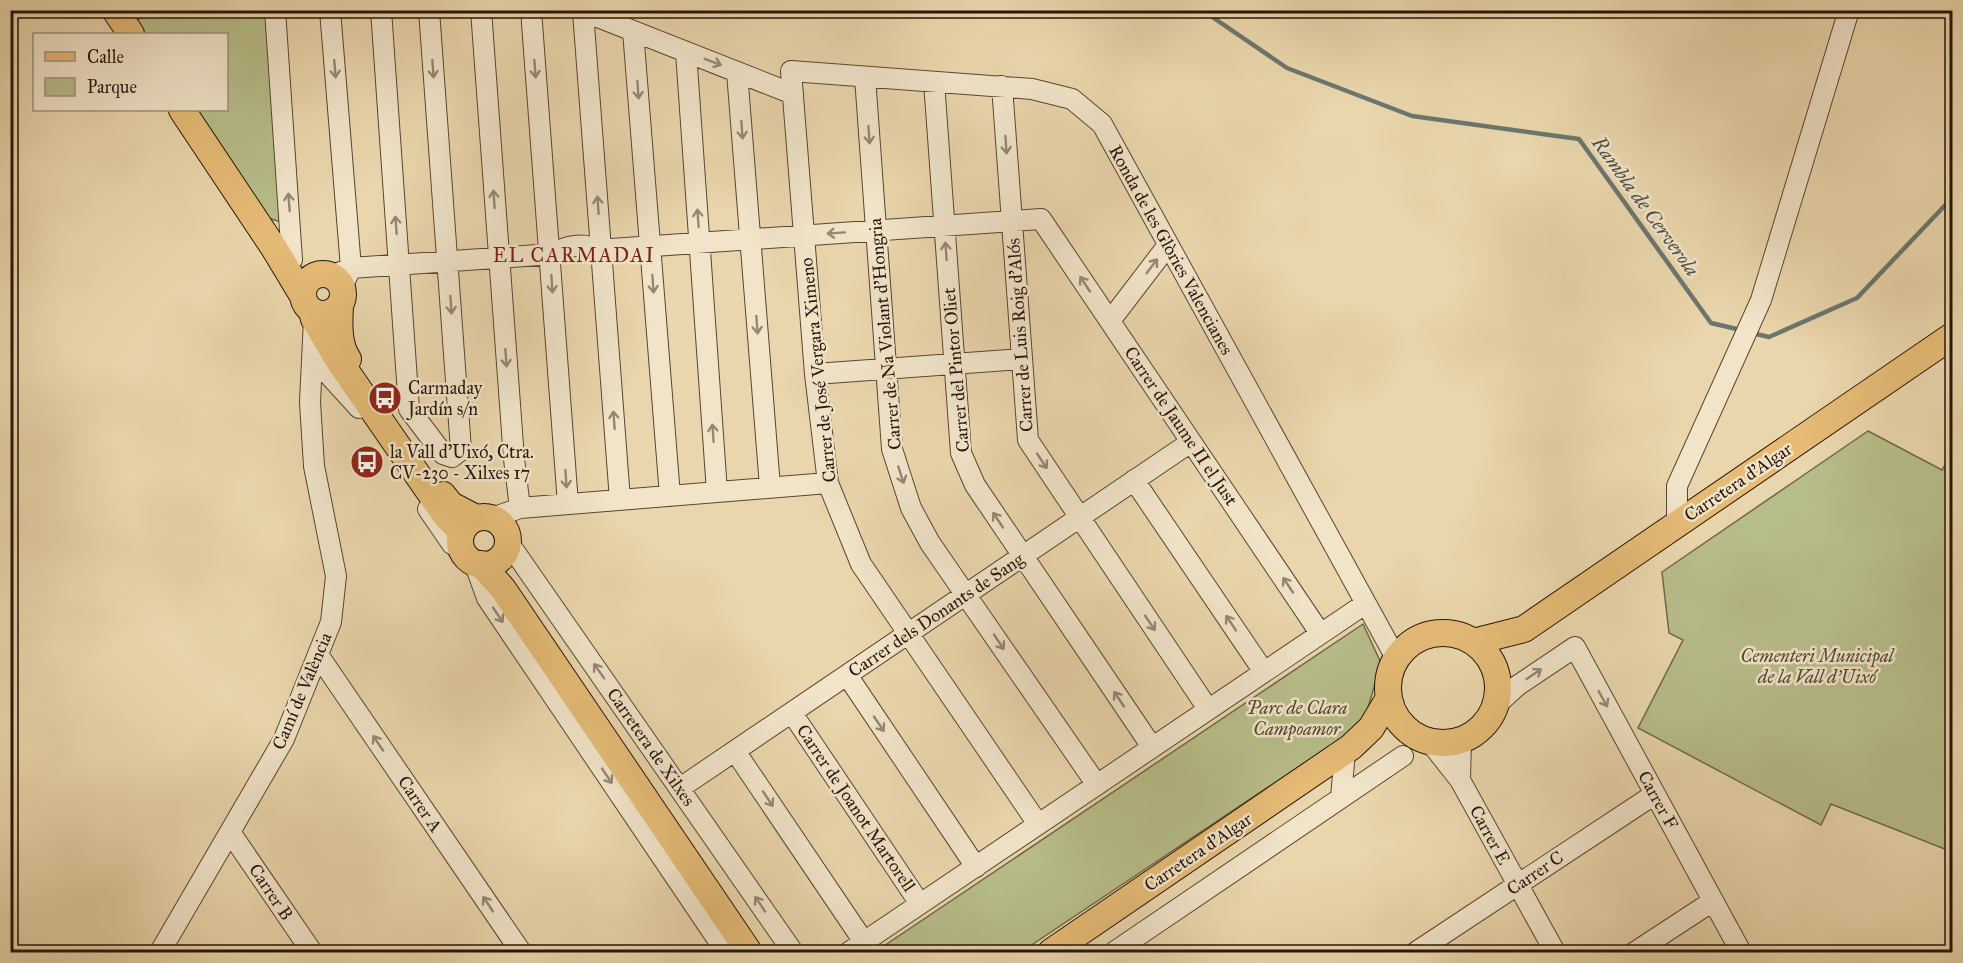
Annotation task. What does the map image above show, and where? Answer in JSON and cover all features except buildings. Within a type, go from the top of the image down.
[{"type":"main road","points":[[115,10],[130,33]]},
{"type":"main road","name":"Carretera de Xilxes","points":[[183,111],[283,254],[324,298],[339,326],[344,353],[446,498],[485,542],[503,589],[749,952]]},
{"type":"main road","name":"Carretera d'Algar","points":[[1473,642],[1524,629],[1953,336]]},
{"type":"main road","name":"Carretera d'Algar","points":[[1497,674],[1524,629]]},
{"type":"main road","points":[[1440,633],[1457,635],[1473,642],[1492,662],[1497,674],[1499,690],[1496,705],[1488,720],[1476,733],[1461,740],[1415,744],[1401,724],[1389,698],[1390,671],[1396,658],[1408,645],[1423,636],[1440,633]]},
{"type":"main road","name":"Carretera d'Algar","points":[[1051,952],[1348,749],[1371,728],[1389,698]]},
{"type":"main road","name":"Carretera d'Algar","points":[[1348,749],[1378,737],[1415,744]]},
{"type":"street","points":[[275,10],[283,254]]},
{"type":"street","points":[[330,10],[324,298],[399,265],[551,254],[564,260],[582,259],[590,258],[599,250],[1012,221]]},
{"type":"street","points":[[381,10],[409,409],[443,454],[452,457],[460,450],[429,10]]},
{"type":"street","points":[[481,10],[514,459],[520,508]]},
{"type":"street","points":[[531,10],[568,504]]},
{"type":"street","points":[[1677,524],[1677,486],[1761,300],[1849,10]]},
{"type":"street","points":[[620,500],[582,11],[793,94]]},
{"type":"street","points":[[633,31],[670,496]]},
{"type":"street","points":[[686,52],[717,492]]},
{"type":"street","name":"Ronda de les Glòries Valencianes","points":[[791,71],[1032,89],[1071,99],[1102,124],[1396,658]]},
{"type":"street","name":"Carrer de José Vergara Ximeno","points":[[791,71],[815,374],[828,483],[861,564],[1038,824]]},
{"type":"street","points":[[737,72],[770,488]]},
{"type":"street","name":"Carrer de Na Violant d'Hongria","points":[[865,77],[892,449],[911,508],[930,543],[1097,785]]},
{"type":"street","name":"Carrer del Pintor Oliet","points":[[934,82],[961,453],[975,485],[1152,747]]},
{"type":"street","name":"Carrer de Luis Roig d'Alós","points":[[1002,86],[1028,440],[1208,709]]},
{"type":"street","name":"Carrer de Jaume II el Just","points":[[1012,221],[1041,219],[1320,633]]},
{"type":"street","points":[[1110,321],[1168,244]]},
{"type":"street","name":"Carretera de Xilxes","points":[[324,298],[318,363],[353,400],[452,544],[485,542]]},
{"type":"street","name":"Camí de València","points":[[160,952],[284,739],[331,622],[336,576],[314,466],[310,402],[324,298]]},
{"type":"street","points":[[815,374],[1022,359]]},
{"type":"street","points":[[310,402],[338,383]]},
{"type":"street","name":"Carrer dels Donants de Sang","points":[[680,788],[1191,442]]},
{"type":"street","points":[[1134,480],[1264,672]]},
{"type":"street","points":[[485,542],[520,508],[828,483]]},
{"type":"street","name":"Carretera de Xilxes","points":[[485,542],[680,788],[793,952]]},
{"type":"street","name":"Carretera de Xilxes","points":[[485,542],[487,598],[726,952]]},
{"type":"street","points":[[735,751],[856,947],[1365,604]]},
{"type":"street","name":"Carrer F","points":[[1496,705],[1517,686],[1575,647],[1741,952]]},
{"type":"street","name":"Carrer A","points":[[319,656],[521,952]]},
{"type":"street","points":[[847,675],[976,867]]},
{"type":"street","name":"Carrer de Joanot Martorell","points":[[792,712],[920,904]]},
{"type":"street","name":"Carrer E","points":[[1460,780],[1461,740]]},
{"type":"street","name":"Carrer E","points":[[1415,744],[1460,780],[1555,952]]},
{"type":"street","name":"Carretera d'Algar","points":[[1114,952],[1341,798],[1415,744]]},
{"type":"street","points":[[1341,798],[1348,749]]},
{"type":"street","name":"Carrer C","points":[[1416,952],[1655,794]]},
{"type":"street","name":"Carrer B","points":[[230,832],[312,952]]},
{"type":"street","points":[[1635,952],[1713,901]]},
{"type":"green space","points":[[162,11],[269,11],[281,222],[268,218],[196,111],[228,111],[228,33],[144,33],[136,20]]},
{"type":"green space","name":"Cementeri Municipal de la Vall d'Uixó","points":[[1868,431],[1942,470],[1952,453],[1952,852],[1831,804],[1821,825],[1638,728],[1683,640],[1669,633],[1662,572]]},
{"type":"green space","name":"Parc de Clara Campoamor","points":[[1363,624],[1381,663],[1365,718],[1355,729],[1021,952],[875,952]]},
{"type":"waterway","name":"Rambla de Cerverola","points":[[1202,10],[1287,68],[1412,116],[1579,139],[1711,323],[1741,330]]},
{"type":"waterway","name":"Rambla de Cerverola","points":[[1752,333],[1769,337],[1857,298],[1952,198]]},
{"type":"place","name":"Carmaday Jardín s/n","points":[[385,398]]},
{"type":"place","name":"la Vall d'Uixó, Ctra. CV-230 - Xilxes 17","points":[[367,462]]},
{"type":"district","name":"EL CARMADAI","points":[[574,255]]}]
